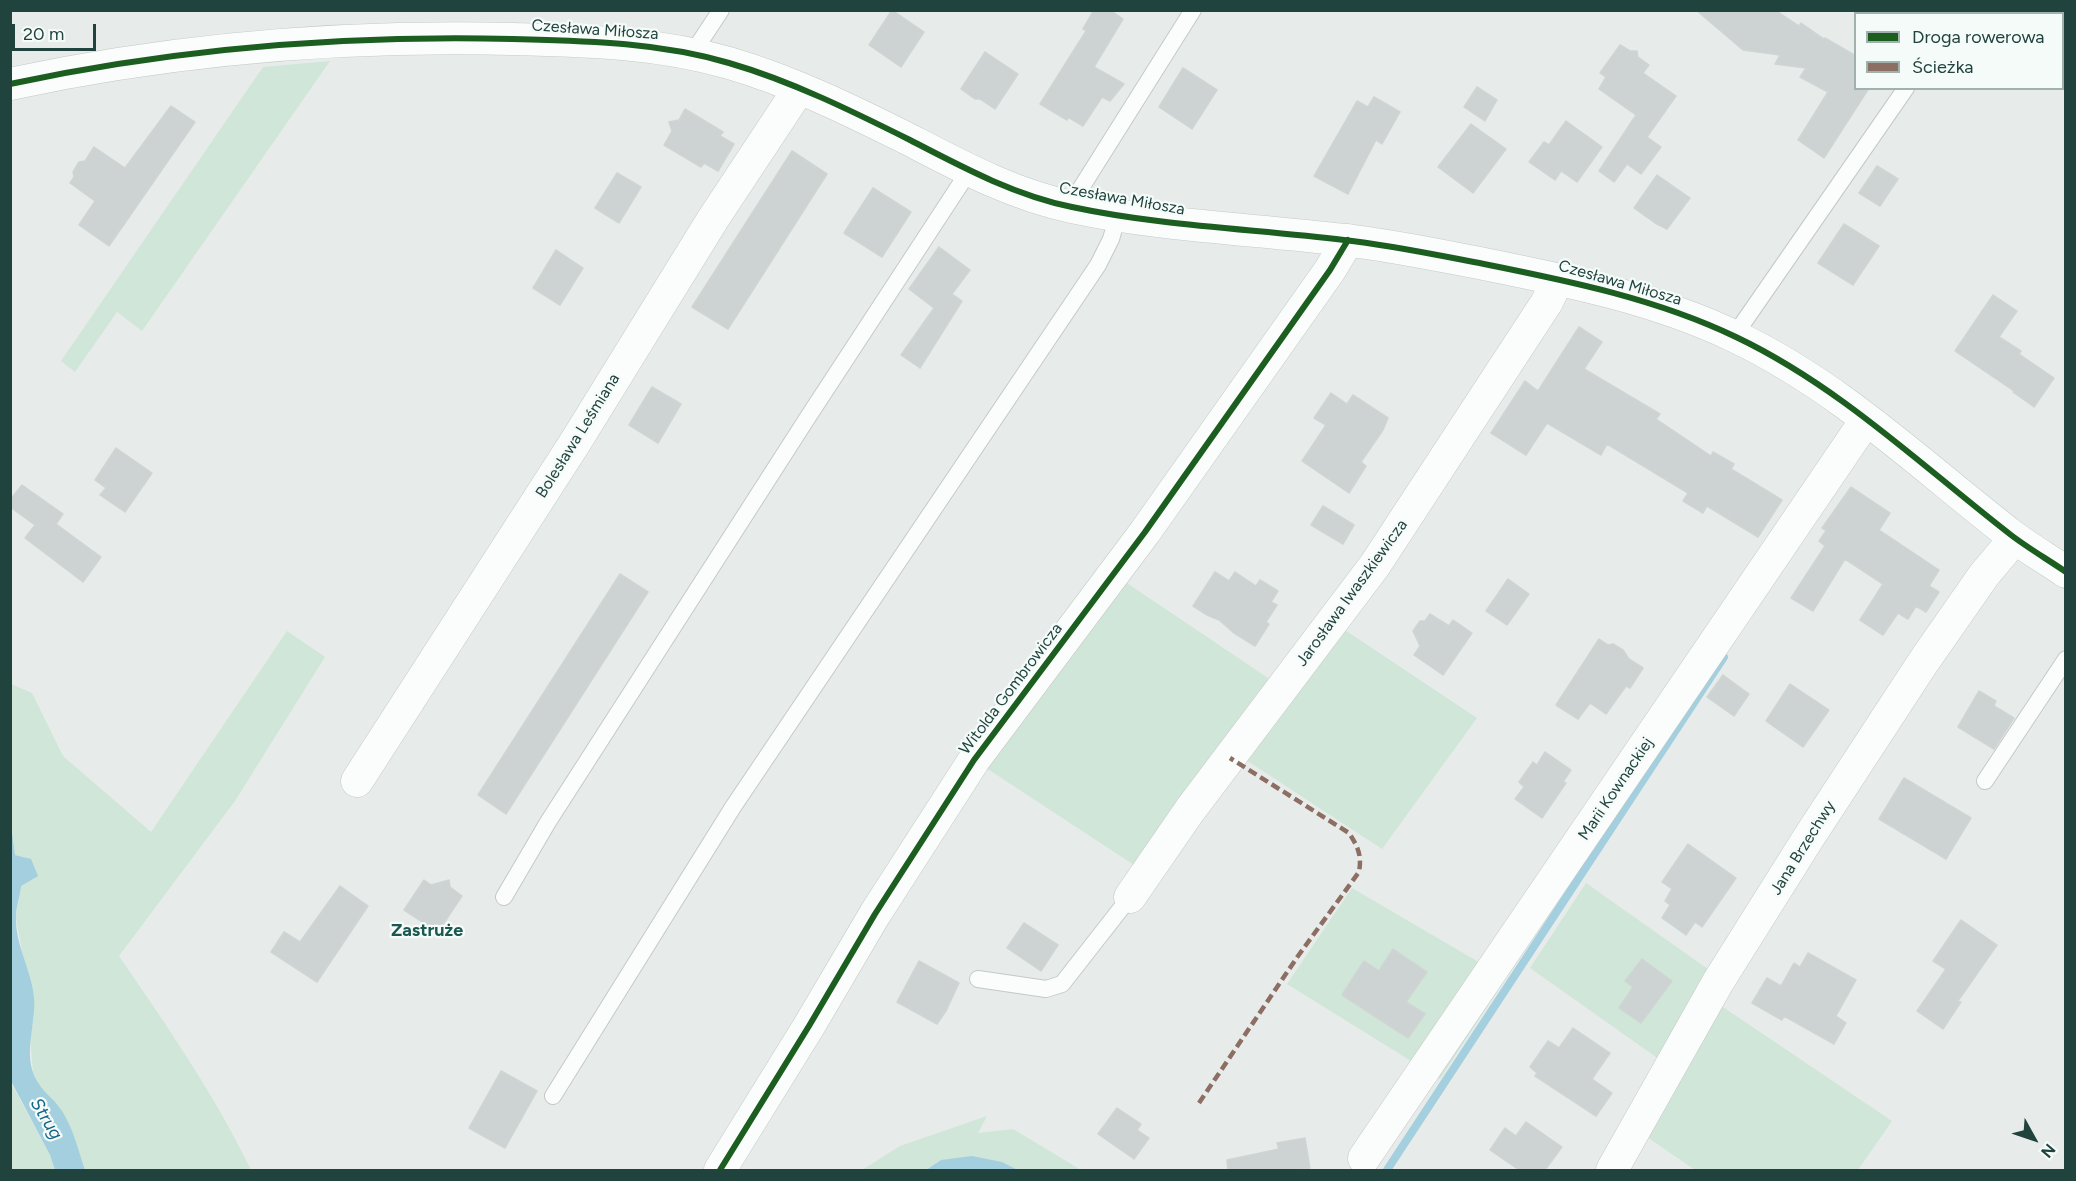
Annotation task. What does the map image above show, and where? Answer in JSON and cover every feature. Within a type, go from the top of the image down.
[{"type":"street","name":"Czesława Miłosza","points":[[10,84],[139,60],[320,43],[448,38],[550,40],[676,50],[733,64],[799,89],[904,137],[969,171],[1069,207],[1160,221],[1348,240],[1445,256],[1558,279],[1681,313],[1781,360],[1892,438],[2015,538],[2066,572]]},
{"type":"street","name":"Bolesława Leśmiana","points":[[357,781],[576,441],[713,219],[799,89]]},
{"type":"street","name":"Witolda Gombrowicza","points":[[720,1170],[875,914],[974,760],[1145,532],[1330,270],[1348,240]]},
{"type":"street","name":"Jarosława Iwaszkiewicza","points":[[1130,897],[1190,810],[1375,565],[1547,302],[1558,279]]},
{"type":"street","name":"Marii Kownackiej","points":[[1364,1158],[1866,420]]},
{"type":"street","name":"Jana Brzechwy","points":[[1612,1170],[1718,982],[1809,837],[1924,661],[1984,575],[2015,538]]},
{"type":"lane","points":[[692,54],[721,10]]},
{"type":"lane","points":[[1069,207],[1193,10]]},
{"type":"lane","points":[[1734,336],[1905,90]]},
{"type":"lane","points":[[504,897],[548,822],[969,171]]},
{"type":"lane","points":[[553,1096],[733,807],[1098,265],[1111,239],[1118,215]]},
{"type":"lane","points":[[1984,781],[2066,659]]},
{"type":"lane","points":[[978,979],[1046,989],[1062,984],[1130,897]]},
{"type":"green space","points":[[330,61],[142,331],[117,312],[75,372],[61,361],[263,67]]},
{"type":"green space","points":[[1115,575],[1271,680],[1137,867],[977,762]]},
{"type":"green space","points":[[1339,626],[1477,718],[1382,849],[1240,756]]},
{"type":"green space","points":[[287,631],[325,657],[235,801],[119,956],[206,1088],[251,1170],[85,1170],[60,1108],[40,1089],[33,1072],[30,1038],[34,1017],[16,918],[24,857],[15,855],[11,825],[11,684],[32,693],[63,756],[151,832]]},
{"type":"green space","points":[[1586,883],[1715,974],[1663,1062],[1530,968]]},
{"type":"green space","points":[[1352,888],[1506,978],[1440,1079],[1287,984]]},
{"type":"green space","points":[[1717,1003],[1892,1121],[1858,1170],[1695,1170],[1641,1133]]},
{"type":"green space","points":[[10,1081],[50,1155],[55,1170],[11,1170]]},
{"type":"green space","points":[[987,1116],[978,1133],[1013,1129],[1081,1170],[1018,1170],[1002,1162],[941,1160],[926,1170],[862,1170],[900,1146]]},
{"type":"water","name":"Strug","points":[[10,794],[15,855],[31,859],[38,876],[21,886],[16,917],[18,938],[33,988],[31,1066],[40,1086],[66,1118],[85,1170],[55,1170],[50,1155],[11,1081]]},
{"type":"water","points":[[972,1156],[1002,1162],[1018,1170],[926,1170],[941,1160]]},
{"type":"building","points":[[892,10],[924,32],[901,67],[869,45]]},
{"type":"building","points":[[1094,10],[1110,10],[1123,19],[1094,67],[1124,84],[1110,101],[1102,97],[1083,126],[1068,117],[1067,120],[1040,104],[1086,31],[1083,29]]},
{"type":"building","points":[[1696,10],[1775,10],[1799,26],[1801,23],[1824,39],[1854,55],[1854,90],[1868,90],[1824,158],[1798,140],[1828,92],[1800,77],[1806,68],[1775,64],[1780,55],[1743,50]]},
{"type":"building","points":[[1620,45],[1630,51],[1637,51],[1638,57],[1649,65],[1643,73],[1676,96],[1647,137],[1661,147],[1641,174],[1627,164],[1614,182],[1599,171],[1636,115],[1599,89],[1606,77],[1600,73]]},
{"type":"building","points":[[985,52],[1018,74],[995,109],[961,89]]},
{"type":"building","points":[[1183,68],[1217,90],[1192,129],[1159,107]]},
{"type":"building","points":[[1477,87],[1497,100],[1485,121],[1464,107]]},
{"type":"building","points":[[1374,97],[1400,112],[1382,144],[1376,140],[1348,194],[1314,176],[1357,101],[1368,107]]},
{"type":"building","points":[[171,106],[195,122],[109,246],[79,225],[95,201],[70,183],[74,177],[73,172],[79,162],[85,161],[94,147],[125,168]]},
{"type":"building","points":[[685,109],[723,132],[720,136],[734,144],[718,171],[704,163],[701,167],[664,145],[672,131],[669,122],[679,120]]},
{"type":"building","points":[[1566,121],[1602,147],[1577,182],[1561,171],[1555,180],[1529,162],[1544,142],[1549,145]]},
{"type":"building","points":[[1471,124],[1506,149],[1473,193],[1438,167]]},
{"type":"building","points":[[792,151],[827,174],[728,329],[692,307]]},
{"type":"building","points":[[1877,166],[1898,179],[1880,206],[1859,193]]},
{"type":"building","points":[[617,173],[641,187],[619,223],[595,208]]},
{"type":"building","points":[[1657,175],[1690,198],[1667,229],[1634,208]]},
{"type":"building","points":[[873,188],[911,212],[882,257],[844,233]]},
{"type":"building","points":[[1844,224],[1879,246],[1853,285],[1818,263]]},
{"type":"building","points":[[939,247],[970,270],[952,294],[962,301],[920,368],[901,355],[934,308],[909,289]]},
{"type":"building","points":[[556,250],[583,268],[560,305],[533,288]]},
{"type":"building","points":[[1993,295],[2017,311],[1999,337],[2021,351],[2019,354],[2054,378],[2034,407],[1955,351]]},
{"type":"building","points":[[1579,327],[1602,342],[1584,369],[1660,414],[1656,419],[1711,456],[1713,452],[1734,464],[1731,469],[1782,500],[1758,537],[1707,506],[1703,513],[1683,501],[1688,493],[1607,444],[1601,455],[1547,423],[1526,455],[1491,433],[1525,381],[1538,391]]},
{"type":"building","points":[[652,387],[681,404],[658,443],[629,425]]},
{"type":"building","points":[[1331,393],[1347,404],[1353,395],[1388,418],[1383,430],[1361,462],[1366,466],[1349,493],[1302,461],[1326,425],[1314,418]]},
{"type":"building","points":[[116,448],[152,473],[125,512],[100,495],[106,488],[95,480]]},
{"type":"building","points":[[22,485],[63,514],[56,524],[101,557],[83,582],[25,538],[35,525],[10,507],[10,500]]},
{"type":"building","points":[[1851,487],[1890,513],[1879,530],[1939,570],[1929,586],[1939,592],[1926,612],[1916,606],[1908,619],[1898,613],[1883,635],[1860,620],[1883,584],[1845,559],[1813,611],[1791,598],[1825,546],[1819,541],[1826,531],[1822,528]]},
{"type":"building","points":[[1323,506],[1354,525],[1343,544],[1311,525]]},
{"type":"building","points":[[1215,572],[1229,581],[1235,572],[1256,586],[1260,580],[1278,591],[1271,602],[1277,605],[1266,622],[1269,624],[1255,646],[1219,620],[1193,606]]},
{"type":"building","points":[[620,574],[648,592],[506,814],[478,795]]},
{"type":"building","points":[[1508,579],[1529,594],[1507,625],[1486,611]]},
{"type":"building","points":[[1430,614],[1449,626],[1453,620],[1472,633],[1443,675],[1414,655],[1420,646],[1413,631],[1420,621],[1425,621]]},
{"type":"building","points":[[1599,639],[1623,650],[1629,659],[1643,668],[1630,688],[1626,686],[1606,714],[1590,703],[1578,719],[1556,705]]},
{"type":"building","points":[[1723,675],[1749,694],[1734,716],[1707,697]]},
{"type":"building","points":[[1790,684],[1829,710],[1803,747],[1766,721]]},
{"type":"building","points":[[1979,691],[1996,701],[1994,706],[2014,718],[1994,749],[1958,727]]},
{"type":"building","points":[[1545,752],[1571,770],[1563,782],[1566,783],[1542,818],[1515,799],[1524,787],[1519,782],[1533,762],[1537,765]]},
{"type":"building","points":[[1904,778],[1971,818],[1946,859],[1879,819]]},
{"type":"building","points":[[1688,844],[1736,878],[1702,927],[1695,922],[1686,935],[1662,918],[1670,905],[1665,901],[1672,889],[1662,882]]},
{"type":"building","points":[[424,880],[431,885],[449,880],[450,887],[462,896],[438,932],[404,910]]},
{"type":"building","points":[[340,886],[368,906],[317,982],[271,952],[284,932],[300,942]]},
{"type":"building","points":[[1961,920],[1997,945],[1958,1001],[1961,1002],[1943,1029],[1917,1011],[1946,969],[1933,961]]},
{"type":"building","points":[[1024,923],[1058,945],[1041,971],[1007,948]]},
{"type":"building","points":[[1393,949],[1427,972],[1406,1002],[1425,1014],[1408,1038],[1342,995],[1364,961],[1379,971]]},
{"type":"building","points":[[1808,953],[1856,980],[1836,1016],[1846,1023],[1834,1044],[1784,1016],[1782,1020],[1752,1003],[1767,978],[1781,986],[1794,963],[1800,967]]},
{"type":"building","points":[[1642,959],[1672,981],[1641,1023],[1619,1008],[1633,987],[1625,981]]},
{"type":"building","points":[[919,961],[959,983],[937,1024],[897,1002]]},
{"type":"building","points":[[1573,1028],[1610,1053],[1592,1079],[1612,1093],[1596,1116],[1535,1076],[1537,1073],[1530,1067],[1548,1041],[1559,1048]]},
{"type":"building","points":[[501,1071],[537,1091],[505,1148],[469,1128]]},
{"type":"building","points":[[1117,1108],[1141,1124],[1137,1130],[1149,1138],[1134,1159],[1098,1134]]},
{"type":"building","points":[[1526,1122],[1562,1147],[1545,1170],[1519,1170],[1490,1150],[1505,1128],[1516,1136]]},
{"type":"building","points":[[1305,1138],[1310,1168],[1228,1170],[1227,1160],[1279,1149],[1277,1143]]},
{"type":"waterway","points":[[1387,1170],[1724,657]]},
{"type":"marked path","points":[[1199,1103],[1298,956],[1359,872],[1360,866],[1358,851],[1349,833],[1230,758]]},
{"type":"cycle path","points":[[10,84],[197,53],[386,39],[449,38],[594,42],[648,47],[702,56],[752,70],[821,97],[989,179],[1051,202],[1139,219],[1344,240],[1414,250],[1580,285],[1675,312],[1736,337],[1810,379],[1879,428],[2011,535],[2066,572]]},
{"type":"cycle path","points":[[720,1170],[875,914],[974,760],[1145,532],[1330,270],[1348,240]]},
{"type":"district","name":"Zastruże","points":[[427,931]]}]
